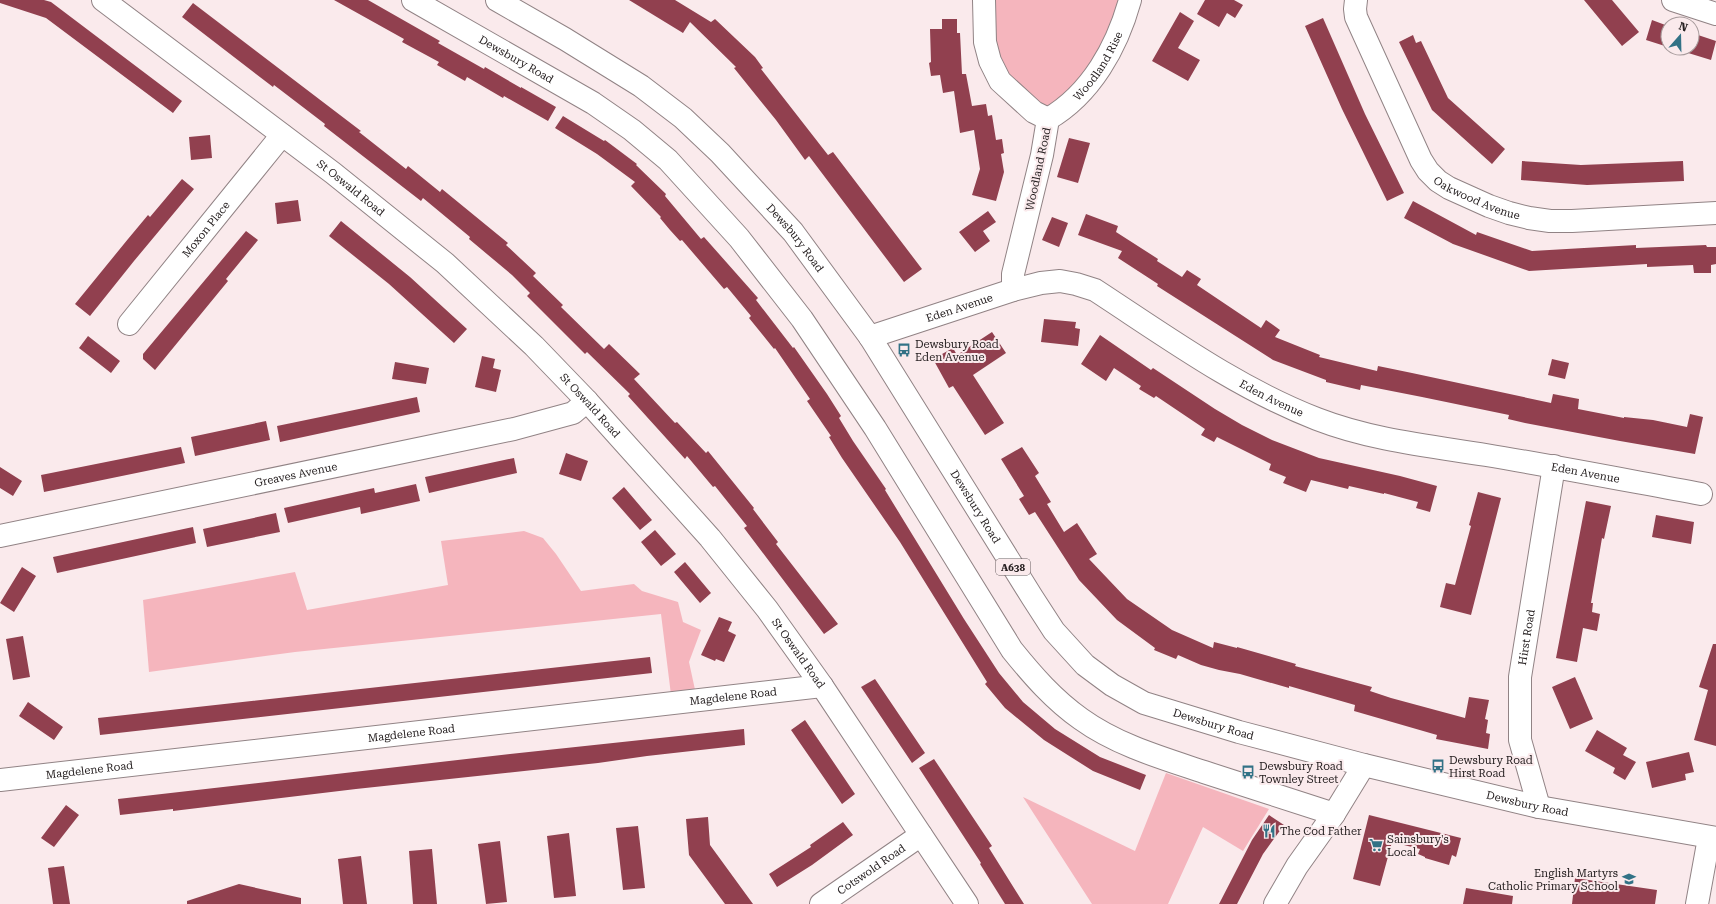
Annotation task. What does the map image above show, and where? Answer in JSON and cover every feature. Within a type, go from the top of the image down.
[{"type":"main road","name":"Dewsbury Road","points":[[413,0],[593,103],[632,130],[668,160],[739,238],[796,310],[875,428],[1012,650],[1033,676],[1056,699],[1081,720],[1112,738],[1154,756],[1334,814]]},
{"type":"main road","name":"Dewsbury Road","points":[[497,0],[641,86],[683,118],[720,153],[793,232],[870,336],[1032,598],[1054,631],[1085,665],[1112,686],[1144,703],[1239,732],[1364,765],[1539,807],[1713,838]]},
{"type":"main road","name":"Woodland Road","points":[[984,0],[985,42],[990,61],[1000,81],[1034,112],[1048,119],[1042,155],[1013,274],[1013,290]]},
{"type":"main road","name":"Woodland Rise","points":[[1048,119],[1060,112],[1087,86],[1106,59],[1117,38],[1130,0]]},
{"type":"main road","name":"Oakwood Avenue","points":[[1356,0],[1356,17],[1420,160],[1438,182],[1509,214],[1550,221],[1716,213]]},
{"type":"main road","points":[[1673,0],[1716,14]]},
{"type":"main road","name":"St Oswald Road","points":[[107,1],[333,173],[445,263],[534,346],[587,401],[640,458],[710,538],[767,609],[822,686],[967,904]]},
{"type":"main road","name":"Moxon Place","points":[[129,324],[282,135]]},
{"type":"main road","name":"Eden Avenue","points":[[870,336],[1013,290],[1041,283],[1060,281],[1076,284],[1095,290],[1237,381],[1276,402],[1320,420],[1372,435],[1554,466],[1702,494]]},
{"type":"main road","name":"Greaves Avenue","points":[[0,536],[514,429],[573,413],[587,401]]},
{"type":"main road","name":"Hirst Road","points":[[1539,807],[1520,740],[1520,677],[1554,466]]},
{"type":"main road","name":"Magdelene Road","points":[[0,780],[822,686]]},
{"type":"main road","points":[[1275,904],[1297,866],[1334,814],[1364,765]]},
{"type":"main road","name":"Cotswold Road","points":[[821,904],[921,835]]},
{"type":"main road","points":[[1697,904],[1713,838]]},
{"type":"shaded area","points":[[984,0],[1130,0],[1117,38],[1048,119],[1000,81]]},
{"type":"shaded area","points":[[524,531],[543,538],[556,554],[581,591],[634,584],[642,591],[678,602],[683,622],[701,630],[689,662],[697,699],[672,703],[661,614],[295,652],[149,672],[143,600],[295,572],[307,610],[448,585],[441,541]]},
{"type":"shaded area","points":[[1166,773],[1269,809],[1243,851],[1203,827],[1168,904],[1092,904],[1023,797],[1135,851]]},
{"type":"building","points":[[0,0],[44,0],[51,2],[182,101],[173,113],[46,18],[0,3]]},
{"type":"building","points":[[334,0],[368,0],[440,41],[438,43],[484,69],[485,67],[556,107],[548,121],[504,96],[503,98],[467,77],[465,81],[437,65],[439,62],[402,42],[404,39]]},
{"type":"building","points":[[629,0],[675,0],[711,22],[715,19],[755,57],[763,68],[761,69],[828,155],[833,152],[922,269],[904,282],[809,156],[805,160],[776,120],[734,68],[736,67],[690,22],[683,33]]},
{"type":"building","points":[[1205,0],[1234,0],[1243,5],[1235,18],[1227,13],[1219,27],[1197,14]]},
{"type":"building","points":[[1584,0],[1612,0],[1639,32],[1622,46]]},
{"type":"building","points":[[193,3],[361,131],[359,132],[406,169],[408,166],[440,192],[442,189],[508,243],[506,245],[536,273],[533,276],[563,305],[561,307],[604,349],[609,344],[640,374],[634,379],[675,423],[677,422],[706,453],[708,451],[754,508],[753,509],[778,542],[776,544],[838,624],[824,634],[744,528],[747,526],[715,486],[713,487],[687,456],[685,459],[628,396],[630,394],[587,352],[585,354],[527,296],[530,293],[512,275],[469,239],[470,237],[423,198],[421,201],[324,126],[325,124],[274,85],[273,87],[182,17]]},
{"type":"building","points":[[1180,12],[1194,21],[1178,48],[1200,60],[1188,81],[1152,61]]},
{"type":"building","points":[[1323,18],[1365,114],[1404,193],[1387,201],[1342,109],[1305,26]]},
{"type":"building","points":[[942,19],[957,19],[957,33],[960,33],[962,74],[966,74],[972,106],[986,104],[988,116],[992,115],[996,140],[1002,139],[1004,153],[1001,154],[1004,172],[996,201],[972,195],[980,169],[974,130],[960,133],[954,91],[943,93],[940,75],[931,76],[929,63],[931,62],[930,29],[942,29]]},
{"type":"building","points":[[1652,20],[1660,23],[1660,44],[1646,40]]},
{"type":"building","points":[[1413,35],[1416,43],[1421,41],[1448,98],[1505,149],[1492,164],[1432,110],[1399,42]]},
{"type":"building","points":[[1700,36],[1716,41],[1711,60],[1698,56],[1700,56]]},
{"type":"building","points":[[563,116],[604,141],[605,140],[637,164],[636,165],[666,194],[665,196],[701,239],[704,237],[758,298],[756,300],[793,348],[794,347],[827,394],[841,416],[839,418],[853,441],[886,489],[885,490],[964,619],[999,673],[1023,702],[1055,729],[1100,757],[1146,775],[1140,790],[1093,771],[1044,740],[1005,708],[985,684],[987,682],[900,542],[842,458],[829,437],[831,436],[807,401],[810,399],[775,348],[774,349],[749,318],[751,316],[727,287],[724,289],[682,240],[680,241],[660,218],[661,217],[631,186],[635,182],[597,154],[555,128]]},
{"type":"building","points":[[210,135],[212,158],[191,160],[189,137]]},
{"type":"building","points":[[1069,138],[1090,143],[1078,183],[1057,177]]},
{"type":"building","points":[[1522,161],[1581,165],[1683,161],[1684,181],[1587,185],[1521,180]]},
{"type":"building","points":[[182,179],[194,189],[90,316],[75,304],[148,215],[150,217]]},
{"type":"building","points":[[298,200],[301,221],[277,224],[275,203]]},
{"type":"building","points":[[1413,201],[1476,235],[1477,232],[1532,251],[1636,245],[1636,248],[1706,245],[1707,247],[1716,247],[1716,264],[1711,265],[1711,273],[1694,273],[1693,265],[1647,267],[1647,264],[1529,271],[1453,244],[1404,218]]},
{"type":"building","points":[[988,211],[996,222],[983,231],[990,241],[975,252],[959,232]]},
{"type":"building","points":[[1086,214],[1118,226],[1116,232],[1158,259],[1157,261],[1182,277],[1187,270],[1201,279],[1197,285],[1261,328],[1266,320],[1280,330],[1275,337],[1320,355],[1319,357],[1377,371],[1378,366],[1551,403],[1553,394],[1579,399],[1578,409],[1624,418],[1653,420],[1687,427],[1690,414],[1703,417],[1695,454],[1525,423],[1508,419],[1509,415],[1361,385],[1360,390],[1326,382],[1326,380],[1273,360],[1157,286],[1158,284],[1118,258],[1122,251],[1078,235]]},
{"type":"building","points":[[1052,217],[1068,223],[1059,247],[1042,240]]},
{"type":"building","points":[[341,221],[410,277],[467,329],[454,343],[389,284],[329,236]]},
{"type":"building","points":[[246,231],[258,240],[226,279],[228,281],[155,370],[143,359],[143,354]]},
{"type":"building","points":[[1044,319],[1076,322],[1075,328],[1080,329],[1078,346],[1041,342]]},
{"type":"building","points":[[992,332],[1006,353],[973,375],[1004,423],[985,435],[953,386],[949,388],[933,359],[953,348],[957,355]]},
{"type":"building","points":[[1100,335],[1151,370],[1153,368],[1215,409],[1272,440],[1319,458],[1437,486],[1430,512],[1416,508],[1418,502],[1349,486],[1348,489],[1311,480],[1306,492],[1283,483],[1286,477],[1269,470],[1271,464],[1217,437],[1214,442],[1201,435],[1205,429],[1156,396],[1154,398],[1139,389],[1141,386],[1114,368],[1106,381],[1081,364]]},
{"type":"building","points":[[88,336],[120,361],[111,373],[79,348]]},
{"type":"building","points":[[482,356],[495,359],[493,368],[501,370],[496,392],[475,387]]},
{"type":"building","points":[[1552,359],[1569,363],[1565,379],[1548,375]]},
{"type":"building","points":[[395,362],[429,368],[426,384],[392,379]]},
{"type":"building","points":[[417,397],[420,412],[280,442],[277,426]]},
{"type":"building","points":[[266,421],[270,440],[195,456],[191,437]]},
{"type":"building","points":[[181,447],[185,463],[44,492],[41,475]]},
{"type":"building","points":[[1022,447],[1039,473],[1035,476],[1051,502],[1047,504],[1064,532],[1077,523],[1097,554],[1089,559],[1127,599],[1172,630],[1213,648],[1214,642],[1237,647],[1296,664],[1295,666],[1372,687],[1370,691],[1391,698],[1465,718],[1469,697],[1489,700],[1485,719],[1488,720],[1486,733],[1490,734],[1488,749],[1436,739],[1437,735],[1354,711],[1355,705],[1289,686],[1289,688],[1201,665],[1178,655],[1176,659],[1154,650],[1155,648],[1117,620],[1079,580],[1035,512],[1029,515],[1019,499],[1024,496],[1001,459]]},
{"type":"building","points":[[566,453],[588,461],[581,481],[559,474]]},
{"type":"building","points":[[514,458],[517,473],[429,493],[425,477]]},
{"type":"building","points":[[0,467],[22,481],[13,496],[0,488]]},
{"type":"building","points":[[416,484],[420,501],[361,514],[360,507],[288,523],[284,508],[374,488],[375,493]]},
{"type":"building","points":[[624,487],[652,520],[640,530],[612,498]]},
{"type":"building","points":[[1478,492],[1501,498],[1471,615],[1440,607],[1446,583],[1455,585],[1471,526],[1469,525]]},
{"type":"building","points":[[1586,501],[1611,506],[1604,539],[1602,538],[1591,603],[1593,603],[1592,612],[1600,614],[1597,631],[1583,628],[1577,662],[1556,658]]},
{"type":"building","points":[[276,513],[280,532],[207,547],[203,529]]},
{"type":"building","points":[[1656,515],[1694,522],[1691,544],[1652,537]]},
{"type":"building","points":[[193,527],[196,543],[57,573],[53,557]]},
{"type":"building","points":[[655,530],[676,554],[661,566],[641,542]]},
{"type":"building","points":[[685,562],[711,593],[700,603],[674,572]]},
{"type":"building","points":[[22,567],[36,576],[14,612],[0,603]]},
{"type":"building","points":[[719,617],[732,622],[728,631],[736,635],[724,662],[716,659],[715,661],[701,655]]},
{"type":"building","points":[[23,636],[30,677],[13,680],[6,639]]},
{"type":"building","points":[[1713,644],[1716,644],[1716,746],[1694,740],[1708,690],[1699,687]]},
{"type":"building","points":[[650,657],[652,673],[100,735],[98,718]]},
{"type":"building","points":[[1575,677],[1593,719],[1570,729],[1552,687]]},
{"type":"building","points":[[875,679],[925,753],[912,763],[861,687]]},
{"type":"building","points":[[28,702],[63,727],[54,740],[19,716]]},
{"type":"building","points":[[805,720],[855,794],[842,804],[791,730]]},
{"type":"building","points":[[744,729],[745,745],[173,811],[173,809],[120,815],[118,799],[510,754]]},
{"type":"building","points":[[1597,730],[1627,748],[1623,755],[1636,762],[1625,780],[1613,773],[1615,768],[1585,751]]},
{"type":"building","points":[[1689,752],[1694,772],[1685,774],[1686,780],[1652,788],[1646,762]]},
{"type":"building","points":[[934,759],[992,846],[989,848],[1024,904],[1005,904],[980,864],[981,863],[919,768]]},
{"type":"building","points":[[66,805],[79,815],[54,847],[41,838]]},
{"type":"building","points":[[1269,815],[1284,825],[1263,854],[1237,904],[1219,904],[1252,840]]},
{"type":"building","points":[[1369,815],[1461,838],[1456,857],[1452,855],[1449,865],[1425,858],[1418,854],[1420,849],[1392,842],[1380,886],[1353,879]]},
{"type":"building","points":[[708,817],[710,845],[753,904],[725,904],[689,855],[686,819]]},
{"type":"building","points":[[843,822],[853,835],[812,865],[777,887],[769,874],[811,847],[810,845]]},
{"type":"building","points":[[638,826],[645,888],[623,890],[616,828]]},
{"type":"building","points":[[569,833],[576,896],[554,898],[547,836]]},
{"type":"building","points":[[500,841],[507,902],[486,904],[478,844]]},
{"type":"building","points":[[432,849],[437,904],[413,904],[409,851]]},
{"type":"building","points":[[361,856],[367,904],[343,904],[338,859]]},
{"type":"building","points":[[64,866],[70,904],[53,904],[48,868]]},
{"type":"building","points":[[1575,878],[1657,890],[1655,904],[1572,904]]},
{"type":"building","points":[[239,884],[301,898],[301,904],[187,904],[187,901]]},
{"type":"building","points":[[1466,888],[1513,896],[1512,904],[1463,904]]},
{"type":"place","name":"Dewsbury Road Eden Avenue","points":[[904,350]]},
{"type":"place","name":"Dewsbury Road Hirst Road","points":[[1438,766]]},
{"type":"place","name":"Dewsbury Road Townley Street","points":[[1248,772]]},
{"type":"place","name":"The Cod Father","points":[[1269,831]]},
{"type":"place","name":"Sainsbury's Local","points":[[1376,845]]},
{"type":"place","name":"English Martyrs Catholic Primary School","points":[[1629,879]]}]
